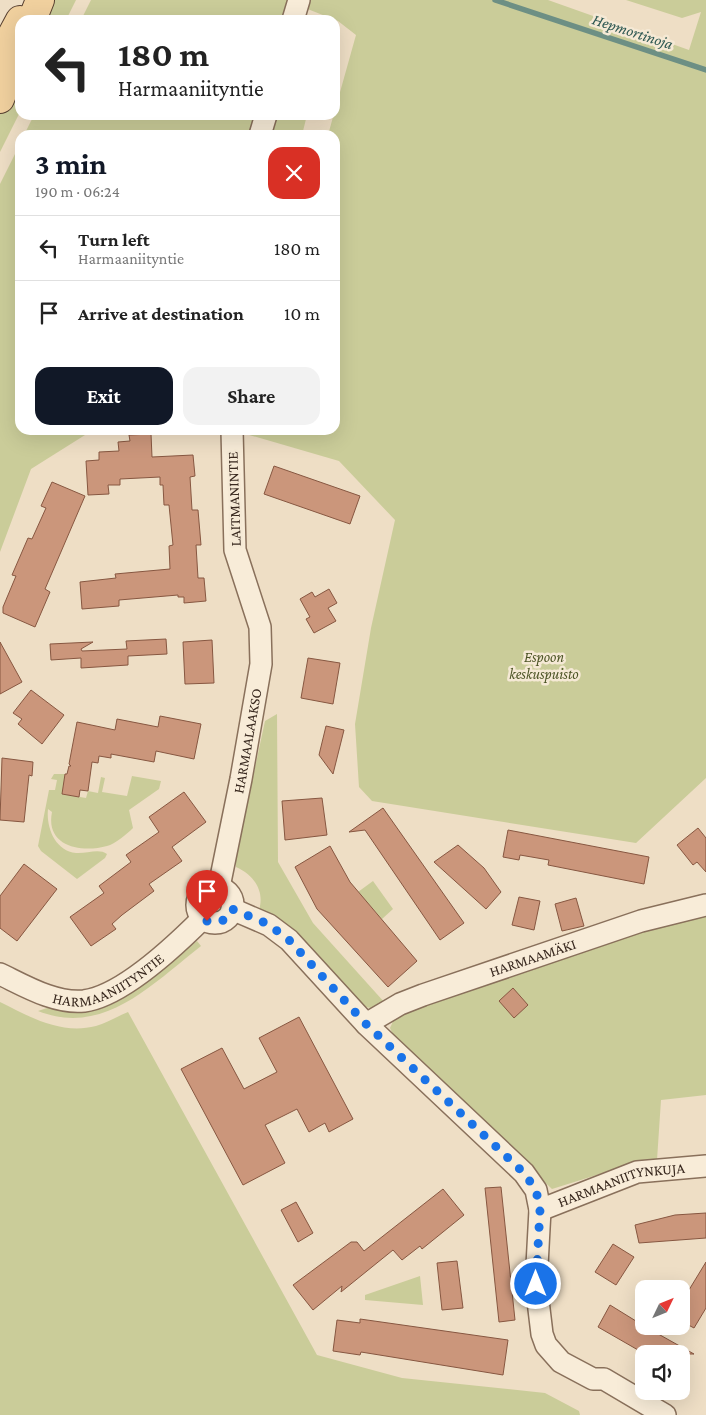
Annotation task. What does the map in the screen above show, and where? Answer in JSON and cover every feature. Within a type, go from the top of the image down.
[{"type":"main road","points":[[23,15],[31,0]]},
{"type":"main road","points":[[34,15],[40,0]]},
{"type":"main road","points":[[0,57],[15,29]]},
{"type":"main road","points":[[0,98],[15,62]]},
{"type":"street","points":[[294,15],[299,0]]},
{"type":"street","name":"LAITMANINTIE","points":[[232,435],[235,550],[249,595]]},
{"type":"street","name":"HARMAALAAKSO","points":[[219,887],[262,664],[260,626],[249,595]]},
{"type":"street","points":[[219,887],[231,897],[232,909],[226,919],[218,922],[207,921],[203,918],[197,907],[199,896],[206,889],[219,887]]},
{"type":"street","name":"HARMAAMÄKI","points":[[366,1024],[400,1004],[423,994],[641,922],[706,905]]},
{"type":"street","points":[[232,909],[268,924],[289,940],[366,1024],[524,1173],[536,1190],[540,1210],[536,1284],[542,1334],[546,1345],[561,1362],[593,1379],[604,1378],[666,1415]]},
{"type":"street","name":"HARMAANIITYNTIE","points":[[0,974],[58,999],[84,1001],[105,994],[160,958],[203,918]]},
{"type":"street","name":"HARMAANIITYNKUJA","points":[[540,1210],[637,1172],[706,1166]]},
{"type":"green space","points":[[48,0],[76,0],[68,15],[42,15]]},
{"type":"green space","points":[[91,0],[294,0],[290,15],[84,15]]},
{"type":"green space","name":"Espoon keskuspuisto","points":[[308,0],[548,0],[689,50],[701,12],[682,18],[626,0],[706,0],[706,778],[636,843],[372,801],[359,787],[355,724],[371,628],[395,520],[339,461],[249,435],[340,435],[340,130],[329,130],[332,120],[340,120],[340,92],[356,35],[340,23],[340,15],[323,15],[305,8]]},
{"type":"green space","points":[[15,79],[16,120],[0,152],[0,114]]},
{"type":"green space","points":[[32,120],[260,120],[256,130],[26,130]]},
{"type":"green space","points":[[271,120],[306,120],[303,130],[268,130]]},
{"type":"green space","points":[[15,154],[15,435],[85,435],[31,469],[0,552],[0,184]]},
{"type":"green space","points":[[277,714],[278,862],[313,923],[385,1003],[378,1007],[369,1008],[359,1004],[259,910],[260,896],[256,884],[248,874],[236,867],[236,856],[265,721]]},
{"type":"green space","points":[[54,774],[65,774],[62,794],[86,798],[88,791],[98,793],[101,777],[105,778],[102,792],[127,796],[132,776],[161,781],[159,789],[129,810],[133,828],[117,841],[107,846],[87,849],[77,848],[60,840],[54,833],[51,824],[52,812],[48,809],[50,830],[62,848],[76,853],[96,851],[107,854],[105,858],[77,879],[41,851],[38,846],[49,790],[55,790],[57,780],[51,779]]},
{"type":"green space","points":[[373,881],[393,909],[382,919],[358,892]]},
{"type":"green space","points":[[706,909],[706,1095],[661,1100],[657,1160],[635,1163],[552,1189],[396,1041],[390,1028],[396,1015]]},
{"type":"green space","points":[[197,941],[201,946],[164,976],[126,1003],[106,1012],[84,1017],[62,1017],[38,1011],[50,1007],[120,998]]},
{"type":"green space","points":[[0,1002],[34,1019],[70,1028],[96,1026],[128,1012],[317,1355],[402,1378],[545,1393],[579,1411],[580,1415],[0,1415]]},
{"type":"green space","points":[[420,1276],[423,1305],[365,1300],[365,1295]]},
{"type":"building","points":[[129,435],[151,435],[152,457],[193,455],[195,476],[190,477],[192,510],[198,510],[201,545],[196,545],[198,578],[204,578],[206,601],[184,603],[184,597],[178,597],[178,595],[119,600],[119,606],[82,609],[80,582],[116,578],[115,574],[170,569],[169,546],[173,545],[169,505],[164,505],[163,485],[160,485],[160,477],[120,479],[120,485],[108,485],[109,494],[88,495],[86,461],[99,460],[99,452],[119,451],[118,442],[130,441]]},
{"type":"building","points":[[274,466],[360,496],[350,524],[264,494]]},
{"type":"building","points":[[52,482],[85,496],[45,589],[50,592],[35,627],[3,613],[3,607],[16,576],[12,575],[28,538],[32,539],[46,508],[41,506]]},
{"type":"building","points":[[329,589],[337,603],[328,608],[336,621],[314,633],[306,619],[310,617],[300,599],[312,592],[315,597]]},
{"type":"building","points":[[166,639],[167,654],[128,656],[128,665],[81,668],[81,658],[51,660],[50,644],[93,642],[81,649],[82,651],[127,649],[126,641]]},
{"type":"building","points":[[212,640],[214,683],[185,684],[183,642]]},
{"type":"building","points":[[0,642],[22,682],[0,694]]},
{"type":"building","points":[[308,658],[340,663],[333,704],[301,698]]},
{"type":"building","points":[[31,690],[64,715],[42,744],[18,724],[22,719],[13,713]]},
{"type":"building","points":[[160,716],[201,724],[194,759],[156,751],[154,762],[111,754],[111,758],[99,756],[98,763],[92,762],[88,791],[80,790],[79,797],[62,794],[65,774],[67,774],[69,766],[71,766],[69,764],[77,722],[115,730],[117,719],[158,727]]},
{"type":"building","points":[[326,726],[344,730],[333,774],[319,755]]},
{"type":"building","points":[[2,758],[33,762],[32,776],[29,775],[24,822],[0,820]]},
{"type":"building","points":[[184,792],[206,822],[172,847],[182,861],[149,884],[154,891],[112,924],[116,929],[91,946],[70,917],[104,893],[99,886],[131,862],[126,855],[159,832],[149,817]]},
{"type":"building","points":[[322,798],[327,835],[285,840],[282,801]]},
{"type":"building","points":[[383,808],[464,923],[440,940],[365,830],[349,832]]},
{"type":"building","points":[[698,828],[706,838],[706,872],[697,862],[693,865],[677,845]]},
{"type":"building","points":[[508,830],[649,857],[644,884],[548,865],[549,860],[520,855],[519,860],[503,857]]},
{"type":"building","points":[[458,845],[484,868],[501,892],[486,909],[434,862]]},
{"type":"building","points":[[330,846],[350,882],[417,961],[388,987],[317,909],[295,867]]},
{"type":"building","points":[[24,864],[57,889],[17,941],[0,928],[0,896]]},
{"type":"building","points":[[519,897],[540,901],[534,930],[512,925]]},
{"type":"building","points":[[576,898],[584,926],[562,931],[555,904]]},
{"type":"building","points":[[513,988],[528,1005],[514,1018],[499,1001]]},
{"type":"building","points":[[299,1017],[353,1119],[329,1132],[325,1123],[309,1132],[297,1109],[265,1125],[285,1163],[243,1185],[181,1069],[222,1048],[244,1089],[277,1072],[259,1038]]},
{"type":"building","points":[[501,1187],[515,1320],[499,1322],[485,1188]]},
{"type":"building","points":[[443,1189],[464,1215],[422,1249],[420,1246],[402,1260],[393,1250],[341,1292],[342,1286],[313,1310],[293,1285],[351,1242],[357,1242],[364,1251]]},
{"type":"building","points":[[296,1202],[313,1233],[298,1242],[281,1210]]},
{"type":"building","points":[[706,1213],[706,1238],[639,1243],[635,1225],[675,1215]]},
{"type":"building","points":[[613,1244],[634,1257],[616,1285],[595,1272]]},
{"type":"building","points":[[457,1261],[463,1308],[442,1310],[437,1263]]},
{"type":"building","points":[[706,1262],[706,1308],[694,1328],[690,1326],[690,1288]]},
{"type":"building","points":[[610,1305],[635,1320],[635,1335],[660,1335],[678,1345],[635,1345],[635,1348],[598,1327]]},
{"type":"building","points":[[360,1319],[508,1340],[503,1375],[361,1352],[360,1355],[333,1351],[337,1320],[360,1323]]},
{"type":"waterway","name":"Hepmortinoja","points":[[495,0],[706,70]]},
{"type":"route","points":[[207,921],[213,923],[226,919],[232,909],[268,924],[289,940],[366,1024],[524,1173],[536,1190],[540,1210],[536,1254],[536,1284]]}]
